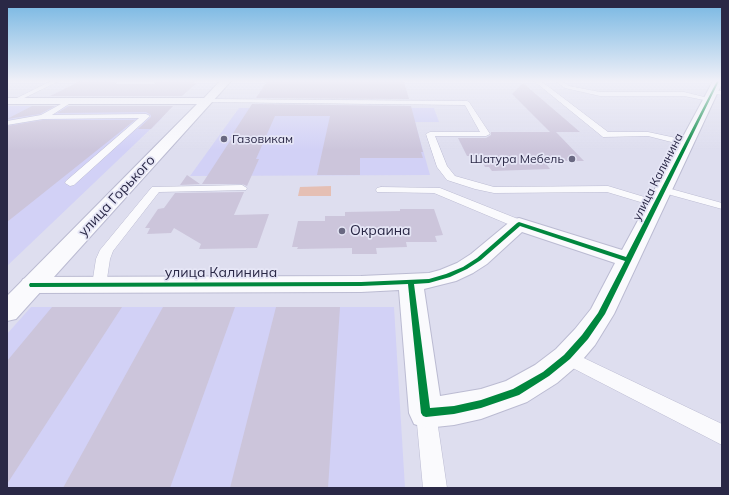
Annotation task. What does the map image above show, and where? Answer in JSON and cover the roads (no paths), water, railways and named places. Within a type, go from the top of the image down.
[{"type":"street","name":"улица Горького","points":[[9,308],[204,104]]},
{"type":"street","name":"улица Калинина","points":[[426,413],[454,410],[481,404],[516,392],[546,374],[566,357],[584,337],[601,314],[687,143],[709,104]]},
{"type":"street","name":"улица Калинина","points":[[32,285],[411,283],[429,281],[448,276],[465,268],[479,259],[519,224]]},
{"type":"street","points":[[519,224],[628,260]]},
{"type":"street","points":[[411,283],[426,413]]},
{"type":"lane","points":[[43,116],[64,104]]},
{"type":"lane","points":[[467,104],[486,134],[430,134],[442,167],[451,178],[458,181],[494,190],[608,189],[722,206]]},
{"type":"lane","points":[[567,104],[606,134],[648,134],[687,143]]},
{"type":"lane","points":[[7,123],[43,116],[146,116],[70,183]]},
{"type":"lane","points":[[99,285],[106,250],[156,189],[242,188]]},
{"type":"lane","points":[[381,190],[436,190],[519,224]]},
{"type":"lane","points":[[566,357],[722,435]]},
{"type":"lane","points":[[426,413],[434,488]]},
{"type":"place","name":"Газовикам","points":[[224,139]]},
{"type":"place","name":"Шатура Мебель","points":[[572,159]]},
{"type":"place","name":"Окраина","points":[[342,231]]}]
